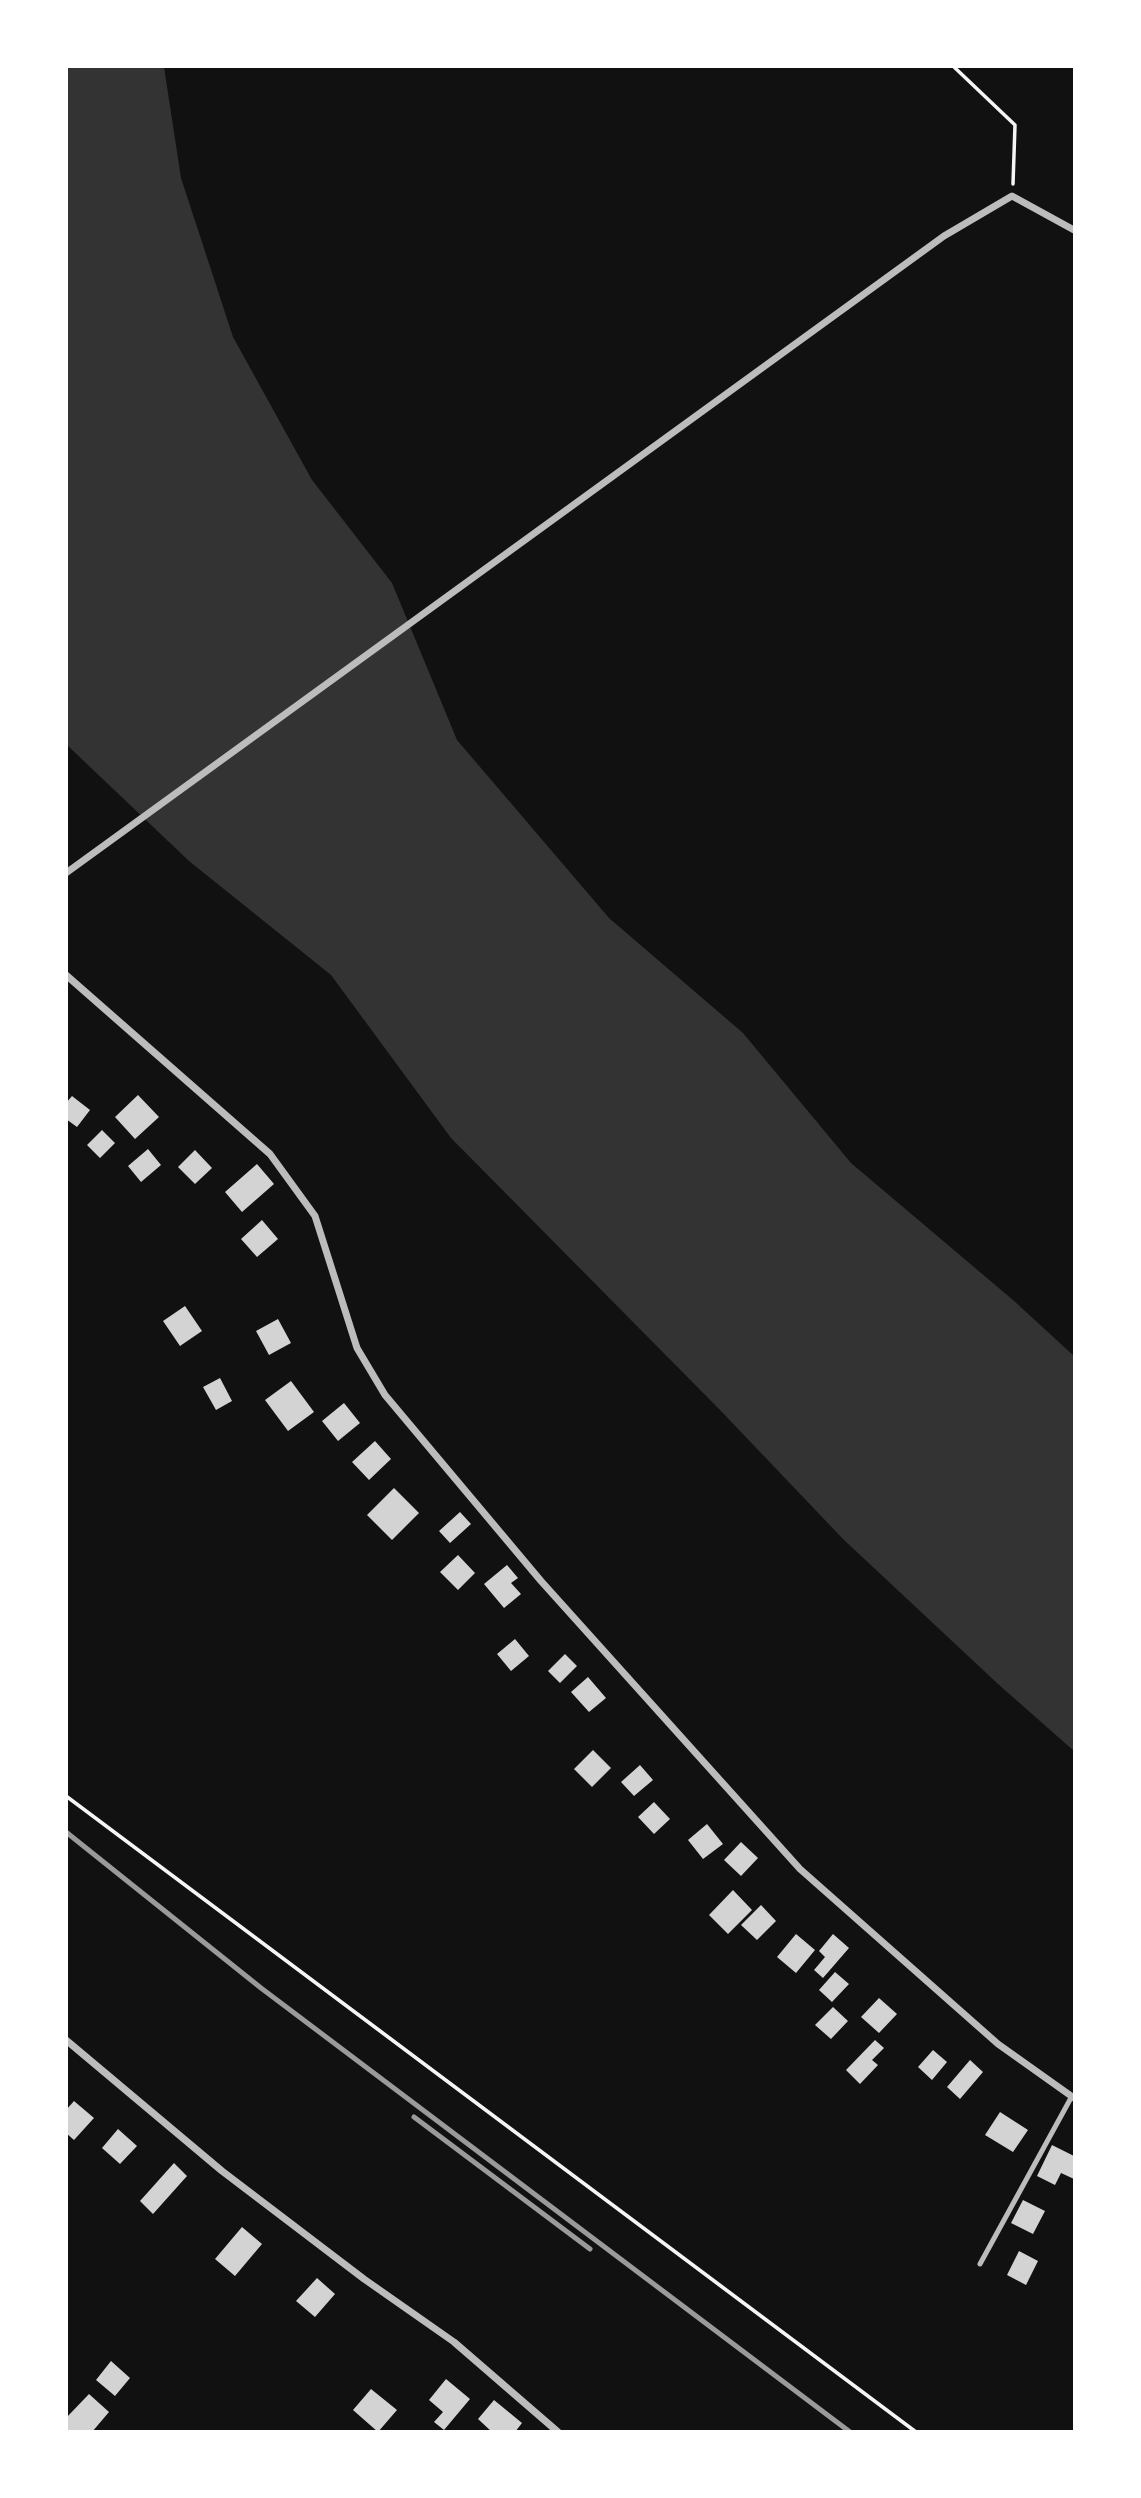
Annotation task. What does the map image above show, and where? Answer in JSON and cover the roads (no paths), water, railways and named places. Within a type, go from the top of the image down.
[{"type":"street","points":[[66,873],[944,236],[1012,196],[1074,230]]},
{"type":"street","points":[[66,975],[278,1164],[315,1216],[357,1349],[386,1395],[541,1581],[800,1869],[998,2044],[1073,2097]]},
{"type":"street","points":[[66,2040],[222,2171],[364,2280],[454,2342],[558,2431]]},
{"type":"lane","points":[[980,2264],[1073,2097]]},
{"type":"railway","points":[[66,1832],[261,1988],[850,2432]]},
{"type":"railway","points":[[414,2117],[590,2249]]}]
